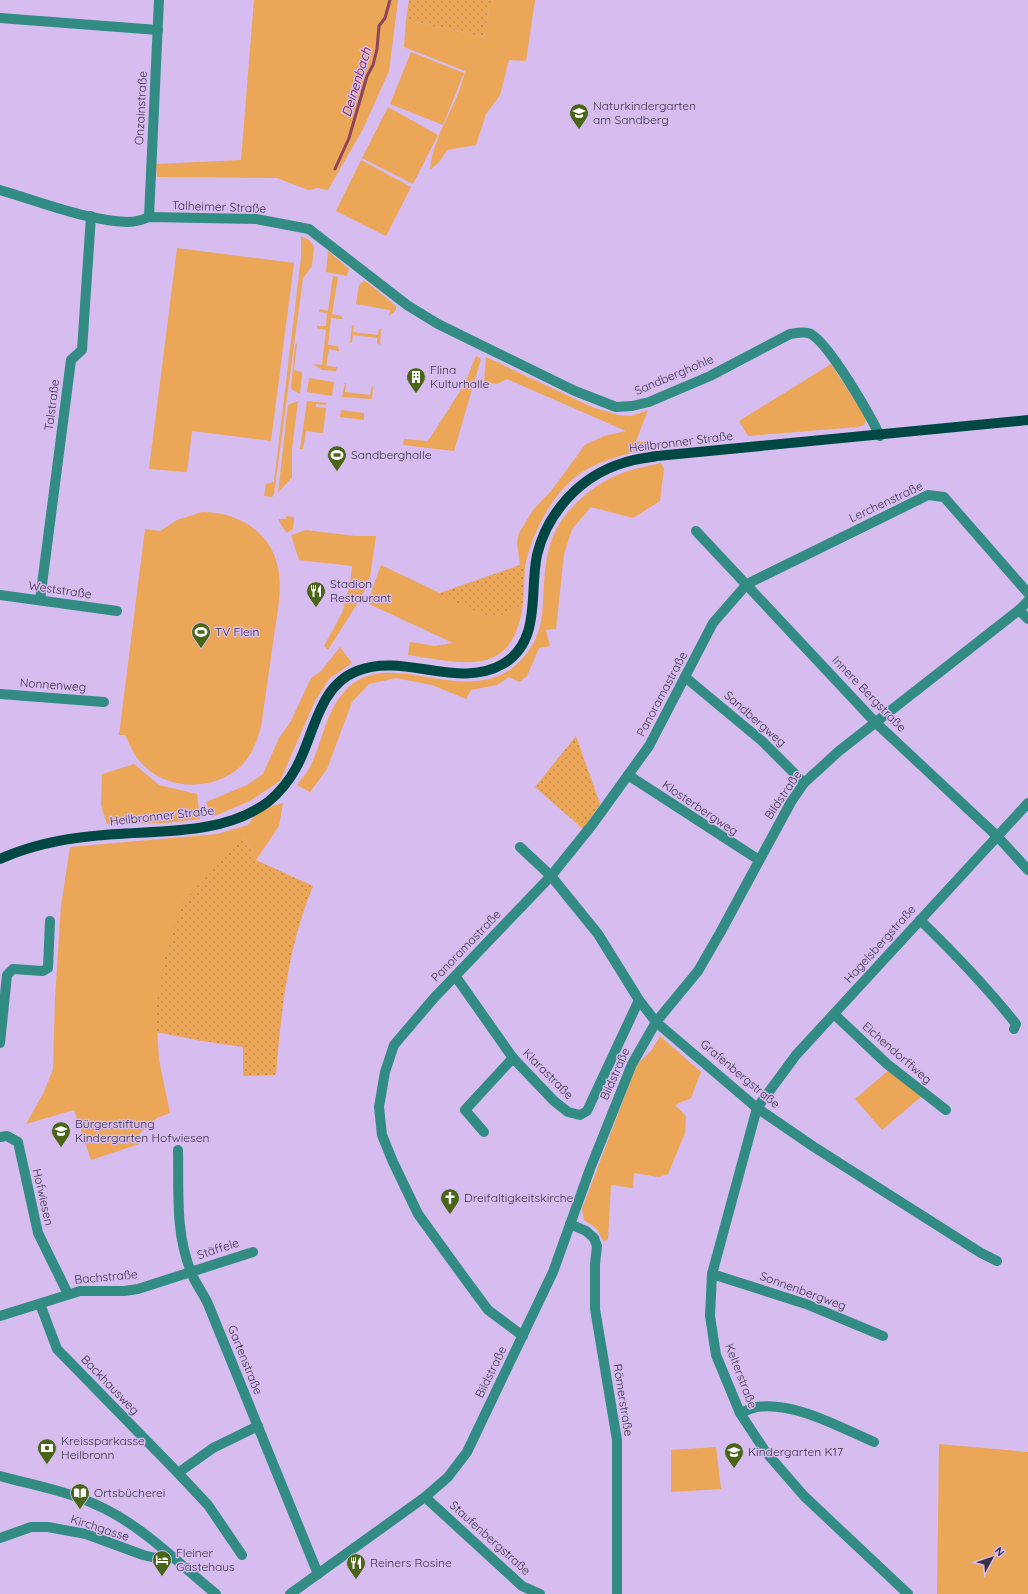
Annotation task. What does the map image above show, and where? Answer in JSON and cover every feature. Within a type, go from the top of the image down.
[{"type":"main road","name":"Heilbronner Straße","points":[[0,859],[18,851],[47,843],[94,836],[205,827],[234,820],[266,803],[278,793],[296,768],[322,704],[337,684],[352,672],[370,665],[464,674],[486,671],[504,664],[513,656],[528,635],[532,614],[537,556],[546,528],[556,511],[576,489],[597,475],[622,463],[657,456],[880,436],[1028,420]]},
{"type":"street","name":"Onzainstraße","points":[[149,217],[160,0]]},
{"type":"street","points":[[0,18],[158,30]]},
{"type":"street","name":"Talheimer Straße","points":[[0,190],[91,216],[128,222],[139,221],[149,217],[256,219],[309,229],[414,309]]},
{"type":"street","name":"Talstraße","points":[[40,600],[71,360],[82,350],[91,216]]},
{"type":"street","name":"Sandberghohle","points":[[414,309],[438,324],[568,388],[594,400],[616,407],[632,406],[649,402],[710,376],[790,334],[801,332],[810,333],[826,348],[869,412],[880,436]]},
{"type":"street","name":"Lerchenstraße","points":[[747,584],[928,495],[944,497],[1028,593]]},
{"type":"street","name":"Innere Bergstraße","points":[[696,531],[875,722],[998,837],[1028,870]]},
{"type":"street","name":"Panoramastraße","points":[[523,1336],[488,1310],[418,1214],[382,1135],[379,1107],[385,1072],[394,1045],[434,998],[456,977],[551,876],[592,825],[649,746],[713,623],[747,584]]},
{"type":"street","name":"Weststraße","points":[[0,595],[117,611]]},
{"type":"street","name":"Bildstraße","points":[[290,1594],[425,1497],[448,1477],[467,1452],[553,1272],[590,1170],[632,1064],[656,1022],[698,971],[720,934],[791,802],[804,783],[839,751],[1020,610],[1028,601]]},
{"type":"street","points":[[1020,610],[1028,619]]},
{"type":"street","name":"Sandbergweg","points":[[686,677],[762,741],[804,783]]},
{"type":"street","name":"Nonnenweg","points":[[0,694],[104,702]]},
{"type":"street","name":"Klosterbergweg","points":[[628,775],[759,860]]},
{"type":"street","name":"Hagelsbergstraße","points":[[757,1108],[796,1055],[1028,803]]},
{"type":"street","name":"Grafenbergstraße","points":[[520,847],[551,876],[598,934],[639,1000],[656,1022],[757,1108],[820,1151],[981,1253],[997,1261]]},
{"type":"street","points":[[920,920],[957,955],[990,991],[1016,1024],[1014,1028]]},
{"type":"street","points":[[0,1043],[7,975],[13,969],[43,971],[48,968],[50,921]]},
{"type":"street","name":"Klarastraße","points":[[456,977],[514,1058],[554,1101],[568,1112],[580,1115],[587,1111],[639,1000]]},
{"type":"street","name":"Eichendorffweg","points":[[834,1014],[887,1064],[946,1110]]},
{"type":"street","points":[[484,1132],[465,1110],[514,1058]]},
{"type":"street","name":"Kelterstraße","points":[[757,1108],[712,1274],[710,1316],[716,1355],[740,1414],[765,1452],[804,1496],[908,1594]]},
{"type":"street","name":"Hofwiesen","points":[[0,1136],[7,1136],[18,1142],[38,1233],[68,1294]]},
{"type":"street","name":"Gartenstraße","points":[[178,1150],[178,1219],[181,1238],[191,1272],[208,1304],[318,1574]]},
{"type":"street","name":"Römerstraße","points":[[570,1224],[590,1234],[594,1238],[597,1246],[595,1264],[595,1309],[617,1440],[617,1594]]},
{"type":"street","name":"Stäffele","points":[[191,1272],[253,1252]]},
{"type":"street","name":"Bachstraße","points":[[0,1316],[80,1291],[124,1291],[138,1289],[191,1272]]},
{"type":"street","name":"Sonnenbergweg","points":[[712,1274],[806,1304],[883,1336]]},
{"type":"street","name":"Backhausweg","points":[[40,1304],[57,1349],[208,1505],[242,1556]]},
{"type":"street","points":[[740,1414],[757,1407],[778,1407],[802,1412],[874,1442]]},
{"type":"street","points":[[178,1473],[213,1448],[258,1426]]},
{"type":"street","points":[[0,1476],[67,1493],[100,1506],[128,1523],[216,1594]]},
{"type":"street","name":"Staufenbergstraße","points":[[425,1497],[522,1586],[540,1594]]},
{"type":"street","name":"Kirchgasse","points":[[0,1538],[32,1527],[48,1527],[86,1534],[143,1555],[156,1558],[167,1553]]},
{"type":"shaded area","points":[[254,0],[398,0],[389,71],[363,129],[328,190],[317,188],[308,190],[277,178],[157,177],[156,164],[241,160]]},
{"type":"shaded area","points":[[409,0],[491,0],[484,37],[406,20]]},
{"type":"shaded area","points":[[491,0],[535,0],[526,61],[509,60],[500,95],[486,114],[476,145],[447,150],[440,161],[430,170],[436,144],[462,84],[465,71],[404,47],[406,20],[484,37]]},
{"type":"shaded area","points":[[411,52],[464,73],[443,125],[390,104]]},
{"type":"shaded area","points":[[388,107],[438,135],[413,184],[362,158]]},
{"type":"shaded area","points":[[361,160],[411,187],[386,236],[336,211]]},
{"type":"shaded area","points":[[301,236],[309,240],[314,247],[312,266],[303,278],[274,494],[272,497],[264,496],[266,484],[274,482],[301,258]]},
{"type":"shaded area","points":[[177,248],[294,263],[271,441],[192,431],[187,472],[149,469]]},
{"type":"shaded area","points":[[328,251],[349,269],[347,276],[326,272]]},
{"type":"shaded area","points":[[333,276],[338,277],[332,314],[342,316],[342,319],[331,318],[328,345],[338,346],[339,351],[329,349],[326,366],[337,367],[336,371],[322,370],[313,364],[322,365],[326,330],[317,328],[317,326],[326,326],[327,313],[319,312],[319,309],[328,311]]},
{"type":"shaded area","points":[[364,281],[396,306],[396,310],[389,316],[390,310],[356,304],[359,285]]},
{"type":"shaded area","points":[[352,325],[354,326],[353,332],[378,335],[379,329],[381,329],[380,345],[377,343],[377,338],[353,335],[352,342],[350,343]]},
{"type":"shaded area","points":[[297,343],[294,370],[302,372],[300,394],[291,389],[295,345]]},
{"type":"shaded area","points":[[476,356],[481,359],[454,451],[403,445],[404,439],[427,441],[430,438],[464,385]]},
{"type":"shaded area","points":[[486,357],[592,407],[618,415],[631,416],[648,410],[636,441],[665,445],[607,460],[589,468],[577,476],[556,497],[547,510],[534,538],[525,566],[520,565],[517,542],[519,533],[533,510],[551,491],[585,445],[604,436],[626,431],[507,379],[497,384],[484,382]]},
{"type":"shaded area","points":[[831,364],[865,416],[866,420],[864,425],[858,427],[748,436],[739,421]]},
{"type":"shaded area","points":[[309,378],[334,382],[332,396],[307,392]]},
{"type":"shaded area","points":[[345,383],[345,392],[370,395],[372,386],[372,399],[342,397]]},
{"type":"shaded area","points":[[298,401],[292,449],[292,477],[278,493],[288,405]]},
{"type":"shaded area","points":[[307,401],[327,403],[326,405],[316,404],[316,407],[326,408],[323,433],[306,431],[303,449],[300,449]]},
{"type":"shaded area","points":[[341,410],[364,413],[364,420],[340,417]]},
{"type":"shaded area","points":[[661,463],[664,469],[660,501],[633,518],[591,507],[572,529],[564,554],[556,629],[546,630],[550,646],[539,648],[527,676],[519,682],[509,677],[497,685],[471,690],[466,699],[432,685],[396,678],[369,684],[352,702],[327,769],[310,792],[297,785],[307,773],[311,765],[335,704],[349,687],[367,676],[388,673],[410,674],[457,681],[481,681],[503,674],[523,658],[535,641],[541,623],[548,553],[554,534],[566,514],[584,496],[614,476],[638,468]]},
{"type":"shaded area","points":[[202,512],[215,513],[240,520],[260,534],[274,555],[278,568],[280,586],[261,727],[258,738],[244,763],[228,776],[199,784],[184,784],[170,781],[145,767],[135,755],[125,735],[119,735],[145,529],[160,531],[177,520]]},
{"type":"shaded area","points":[[286,516],[294,517],[293,529],[287,533],[279,522],[279,519],[286,519]]},
{"type":"shaded area","points":[[306,530],[355,536],[376,536],[370,577],[362,596],[328,650],[324,646],[342,613],[350,584],[352,566],[299,560],[291,535]]},
{"type":"shaded area","points":[[381,565],[490,617],[499,617],[523,604],[517,628],[509,645],[497,655],[483,661],[448,661],[408,655],[410,642],[435,646],[453,643],[367,603]]},
{"type":"shaded area","points":[[520,565],[525,566],[523,604],[499,617],[490,617],[437,594]]},
{"type":"shaded area","points":[[340,647],[352,663],[329,679],[315,701],[280,781],[250,801],[212,817],[206,802],[247,785],[263,774],[279,738],[291,721],[311,678],[321,671]]},
{"type":"shaded area","points":[[576,736],[600,804],[583,829],[535,787]]},
{"type":"shaded area","points":[[134,764],[159,785],[197,794],[200,819],[165,823],[107,824],[101,805],[102,774]]},
{"type":"shaded area","points":[[283,803],[279,826],[256,860],[244,837],[156,1011],[159,1060],[170,1113],[157,1118],[140,1133],[139,1144],[91,1160],[74,1110],[26,1124],[44,1092],[53,1069],[55,998],[61,906],[70,847],[217,834],[248,825],[259,810]]},
{"type":"shaded area","points":[[244,837],[256,860],[313,886],[297,932],[287,979],[280,1027],[276,1075],[243,1076],[243,1047],[156,1032],[156,1011],[163,962],[182,903]]},
{"type":"shaded area","points":[[660,1036],[701,1072],[691,1098],[675,1105],[686,1116],[685,1133],[668,1174],[659,1177],[634,1173],[633,1188],[611,1185],[608,1239],[604,1242],[596,1228],[584,1220],[582,1209],[637,1064],[651,1051]]},
{"type":"shaded area","points":[[889,1070],[922,1096],[882,1130],[855,1099]]},
{"type":"shaded area","points":[[939,1444],[1028,1452],[1028,1594],[937,1594]]},
{"type":"shaded area","points":[[716,1447],[721,1489],[671,1492],[671,1450]]},
{"type":"waterway","name":"Deinenbach","points":[[335,169],[349,138],[367,76],[373,65],[377,49],[379,26],[385,18],[390,0]]},
{"type":"place","name":"Naturkindergarten am Sandberg","points":[[579,130]]},
{"type":"place","name":"Flina Kulturhalle","points":[[416,394]]},
{"type":"place","name":"Sandberghalle","points":[[337,472]]},
{"type":"place","name":"Stadion Restaurant","points":[[316,608]]},
{"type":"place","name":"TV Flein","points":[[201,649]]},
{"type":"place","name":"Bürgerstiftung Kindergarten Hofwiesen","points":[[61,1148]]},
{"type":"place","name":"Dreifaltigkeitskirche","points":[[450,1215]]},
{"type":"place","name":"Kreissparkasse Heilbronn","points":[[47,1465]]},
{"type":"place","name":"Kindergarten K17","points":[[734,1469]]},
{"type":"place","name":"Ortsbücherei","points":[[80,1510]]},
{"type":"place","name":"Fleiner Gästehaus","points":[[162,1577]]},
{"type":"place","name":"Reiners Rosine","points":[[356,1580]]}]
